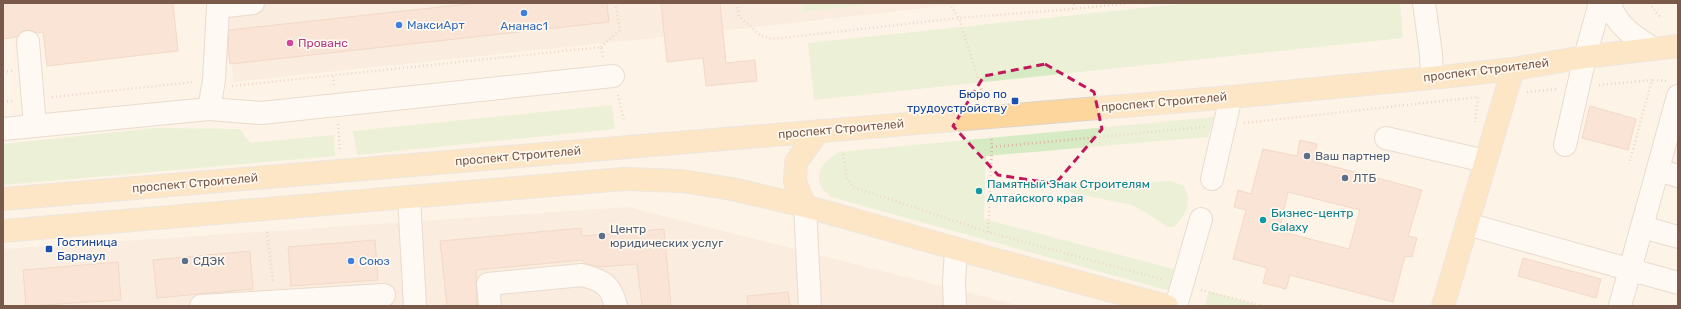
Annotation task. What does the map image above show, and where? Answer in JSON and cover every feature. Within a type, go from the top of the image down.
[{"type":"main road","name":"проспект Строителей","points":[[3,199],[1231,97],[1514,69],[1585,57],[1678,46]]},
{"type":"main road","points":[[1443,306],[1485,161],[1514,69]]},
{"type":"main road","points":[[805,206],[795,182],[796,162],[820,131]]},
{"type":"main road","points":[[3,231],[624,179],[682,181],[732,189],[805,206],[956,249],[1167,306]]},
{"type":"street","points":[[209,109],[214,80],[218,7],[253,3]]},
{"type":"street","points":[[1424,3],[1431,54],[1432,77]]},
{"type":"street","points":[[1602,7],[1611,8],[1622,25],[1634,37],[1654,48]]},
{"type":"street","points":[[1565,145],[1585,57],[1602,7]]},
{"type":"street","points":[[1547,63],[1566,53],[1579,42],[1602,7]]},
{"type":"street","points":[[28,42],[35,126]]},
{"type":"street","points":[[3,129],[209,109],[261,113],[615,85]]},
{"type":"street","points":[[1620,306],[1642,227],[1668,173],[1678,96]]},
{"type":"street","points":[[1212,180],[1231,97]]},
{"type":"street","points":[[1386,138],[1485,161]]},
{"type":"street","points":[[409,197],[415,306]]},
{"type":"street","points":[[805,206],[810,306]]},
{"type":"street","points":[[1176,306],[1201,219]]},
{"type":"street","points":[[1467,224],[1678,283]]},
{"type":"street","points":[[1642,227],[1678,237]]},
{"type":"street","points":[[955,306],[954,282],[956,249]]},
{"type":"street","points":[[490,306],[488,284],[582,275],[593,278],[607,285],[616,306]]},
{"type":"street","points":[[201,306],[275,301],[327,302],[384,295]]},
{"type":"path","points":[[3,102],[214,80],[231,86],[600,47],[620,30],[616,3]]},
{"type":"path","points":[[737,3],[740,16],[761,36],[772,39],[959,18],[1131,3]]},
{"type":"path","points":[[949,3],[959,18],[990,116],[992,147],[988,232]]},
{"type":"path","points":[[1073,9],[1074,3]]},
{"type":"path","points":[[1649,3],[1661,18]]},
{"type":"path","points":[[600,47],[615,85],[624,120]]},
{"type":"path","points":[[992,147],[1224,125],[1478,97]]},
{"type":"path","points":[[339,134],[340,144]]},
{"type":"path","points":[[843,154],[847,178],[853,187],[988,232],[1263,306]]},
{"type":"path","points":[[267,232],[275,301]]},
{"type":"highlighted area","points":[[1045,64],[1094,92],[1102,129],[1055,184],[998,175],[953,126],[984,76]]},
{"type":"shaded area","points":[[228,3],[971,3],[233,82]]},
{"type":"shaded area","points":[[628,207],[1021,306],[3,306],[3,249]]},
{"type":"green space","points":[[808,3],[880,3],[800,12]]},
{"type":"green space","points":[[1189,3],[1400,3],[1403,38],[814,100],[808,43]]},
{"type":"green space","points":[[612,105],[615,129],[357,155],[353,131]]},
{"type":"green space","points":[[1214,117],[1208,137],[986,156],[984,219],[1176,270],[1170,291],[831,197],[823,189],[819,177],[820,171],[826,162],[839,152]]},
{"type":"green space","points":[[155,128],[240,129],[250,143],[334,135],[335,156],[3,185],[3,144]]},
{"type":"green space","points":[[1171,181],[1184,186],[1188,198],[1185,213],[1174,227],[1168,227],[1132,205],[1077,194],[1042,184],[1074,186]]},
{"type":"green space","points":[[1209,291],[1260,306],[1205,306]]},
{"type":"building","points":[[3,3],[173,3],[178,51],[47,66],[43,32],[37,33],[27,30],[21,32],[17,37],[3,39]]},
{"type":"building","points":[[477,3],[607,3],[609,22],[230,64],[228,50],[229,30]]},
{"type":"building","points":[[661,3],[720,3],[726,63],[755,60],[757,81],[706,86],[703,58],[667,62]]},
{"type":"building","points":[[1590,106],[1636,119],[1628,150],[1582,138]]},
{"type":"building","name":"Бизнес-центр Galaxy","points":[[1300,140],[1317,144],[1313,161],[1422,190],[1408,236],[1417,238],[1412,257],[1405,256],[1393,302],[1290,275],[1286,289],[1263,283],[1267,268],[1233,259],[1246,210],[1234,207],[1238,190],[1251,194],[1263,149],[1297,156]],"holes":[[[1288,192],[1360,210],[1349,249],[1279,231]]]},
{"type":"building","points":[[581,228],[582,236],[664,229],[671,306],[642,306],[637,264],[600,267],[584,263],[583,260],[476,270],[477,306],[447,306],[440,241]]},
{"type":"building","points":[[375,240],[378,280],[291,286],[288,247]]},
{"type":"building","points":[[250,251],[253,289],[157,298],[153,260]]},
{"type":"building","points":[[1523,258],[1601,279],[1596,298],[1518,276]]},
{"type":"building","points":[[118,262],[121,300],[26,306],[23,270]]},
{"type":"building","points":[[788,292],[790,306],[748,306],[747,296]]},
{"type":"place","name":"Ананас1","points":[[524,13]]},
{"type":"place","name":"МаксиАрт","points":[[399,25]]},
{"type":"place","name":"Прованс","points":[[290,43]]},
{"type":"place","name":"Бюро по трудоустройству","points":[[1015,101]]},
{"type":"place","name":"Ваш партнер","points":[[1307,156]]},
{"type":"place","name":"ЛТБ","points":[[1345,178]]},
{"type":"place","name":"Памятный Знак Строителям Алтайского края","points":[[979,191]]},
{"type":"place","name":"Бизнес-центр Galaxy","points":[[1263,220]]},
{"type":"place","name":"Центр юридических услуг","points":[[602,236]]},
{"type":"place","name":"Гостиница Барнаул","points":[[49,249]]},
{"type":"place","name":"СДЭК","points":[[185,261]]},
{"type":"place","name":"Союз","points":[[351,261]]}]
